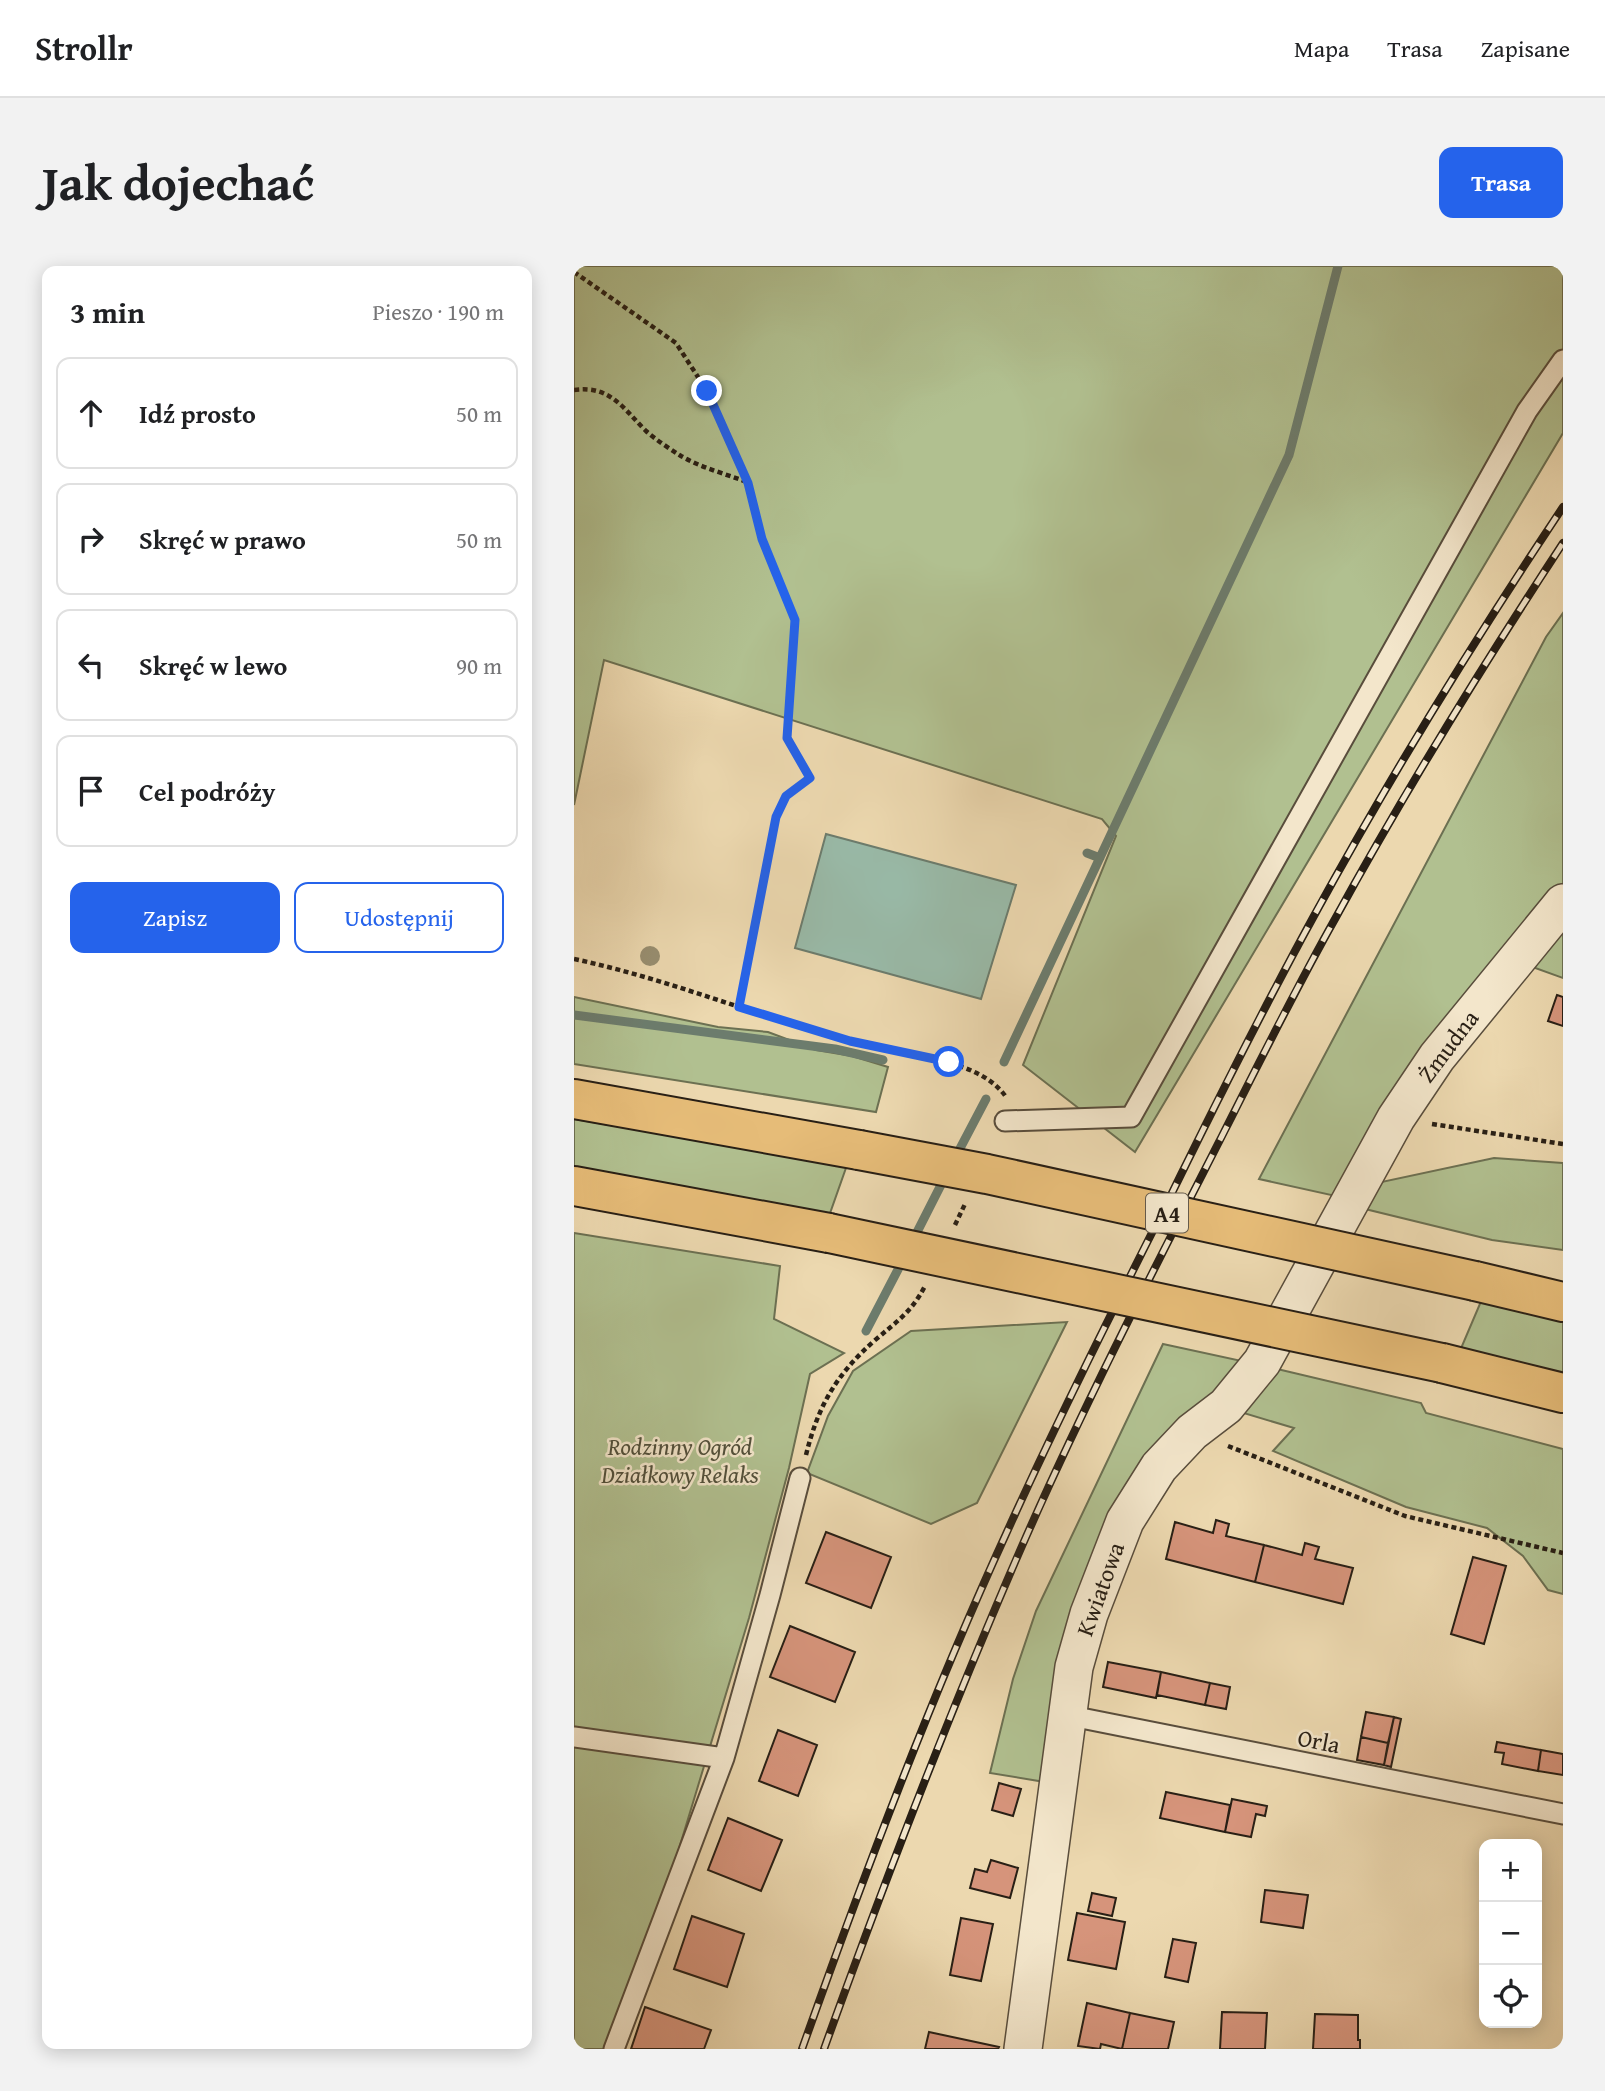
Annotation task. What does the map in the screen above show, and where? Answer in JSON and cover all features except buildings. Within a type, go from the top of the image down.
[{"type":"highway","name":"A4","points":[[574,1099],[987,1174],[1563,1302]]},
{"type":"highway","points":[[574,1186],[829,1233],[1442,1363],[1563,1393]]},
{"type":"street","name":"Żmudna","points":[[1349,1200],[1396,1118],[1437,1057],[1563,903]]},
{"type":"street","name":"Kwiatowa","points":[[1023,2049],[1066,1715],[1074,1667],[1089,1614],[1125,1521],[1159,1467],[1192,1432],[1226,1406],[1262,1362],[1349,1200]]},
{"type":"lane","points":[[1005,1121],[1131,1117],[1527,411],[1563,360]]},
{"type":"lane","points":[[614,2049],[724,1758],[800,1478]]},
{"type":"lane","name":"Orla","points":[[1066,1715],[1563,1814]]},
{"type":"lane","points":[[574,1738],[724,1758]]},
{"type":"path","points":[[574,272],[676,343],[707,391],[748,483],[762,539],[795,620],[787,738],[810,778],[786,796],[776,817],[739,1007]]},
{"type":"path","points":[[574,390],[588,388],[602,392],[632,414],[646,431],[681,456],[748,483]]},
{"type":"path","points":[[574,959],[850,1041],[949,1062]]},
{"type":"path","points":[[1396,1118],[1563,1144]]},
{"type":"path","points":[[1192,1432],[1405,1516],[1563,1553]]},
{"type":"green space","points":[[574,266],[1563,266],[1563,433],[1135,1152],[1023,1065],[1116,836],[1102,819],[604,660],[574,805]]},
{"type":"green space","points":[[1563,613],[1563,888],[1340,1197],[1259,1179],[1546,637]]},
{"type":"green space","points":[[1563,922],[1563,978],[1527,965]]},
{"type":"green space","points":[[574,997],[718,1027],[768,1032],[816,1050],[852,1056],[888,1067],[876,1112],[574,1064]]},
{"type":"green space","points":[[574,1119],[847,1165],[829,1216],[574,1169]]},
{"type":"green space","points":[[1494,1158],[1563,1163],[1563,1250],[1492,1240],[1361,1208],[1372,1184]]},
{"type":"green space","name":"Rodzinny Ogród Działkowy Relaks","points":[[574,1233],[780,1266],[774,1319],[844,1353],[810,1374],[789,1468],[749,1618],[671,1875],[604,2049],[574,2049]]},
{"type":"green space","points":[[1485,1292],[1563,1313],[1563,1379],[1459,1353]]},
{"type":"green space","points":[[1067,1322],[977,1503],[931,1524],[807,1473],[828,1416],[853,1371],[911,1331]]},
{"type":"green space","points":[[1163,1344],[1251,1363],[1154,1456],[1051,1783],[990,1773],[1013,1679],[1036,1611]]},
{"type":"green space","points":[[1273,1368],[1421,1403],[1426,1413],[1563,1449],[1563,1594],[1548,1590],[1523,1556],[1487,1528],[1406,1507],[1273,1451],[1294,1428],[1237,1411]]},
{"type":"shaded area","points":[[826,834],[1016,885],[981,999],[795,948]]},
{"type":"waterway","points":[[1004,1062],[1289,455],[1338,266]]},
{"type":"waterway","points":[[1087,853],[1100,858]]},
{"type":"waterway","points":[[574,1015],[835,1049],[883,1060]]},
{"type":"waterway","points":[[955,1158],[986,1099]]},
{"type":"waterway","points":[[912,1242],[945,1177]]},
{"type":"waterway","points":[[866,1331],[904,1258]]},
{"type":"railway","points":[[802,2049],[873,1854],[950,1661],[1025,1492],[1086,1366],[1240,1055],[1344,862],[1434,708],[1563,507]]},
{"type":"railway","points":[[824,2049],[894,1859],[969,1670],[1045,1494],[1119,1340],[1320,946],[1445,729],[1563,543]]},
{"type":"route","points":[[707,391],[748,483],[762,539],[795,620],[787,738],[810,778],[786,796],[776,817],[739,1007],[850,1041],[949,1062]]}]
